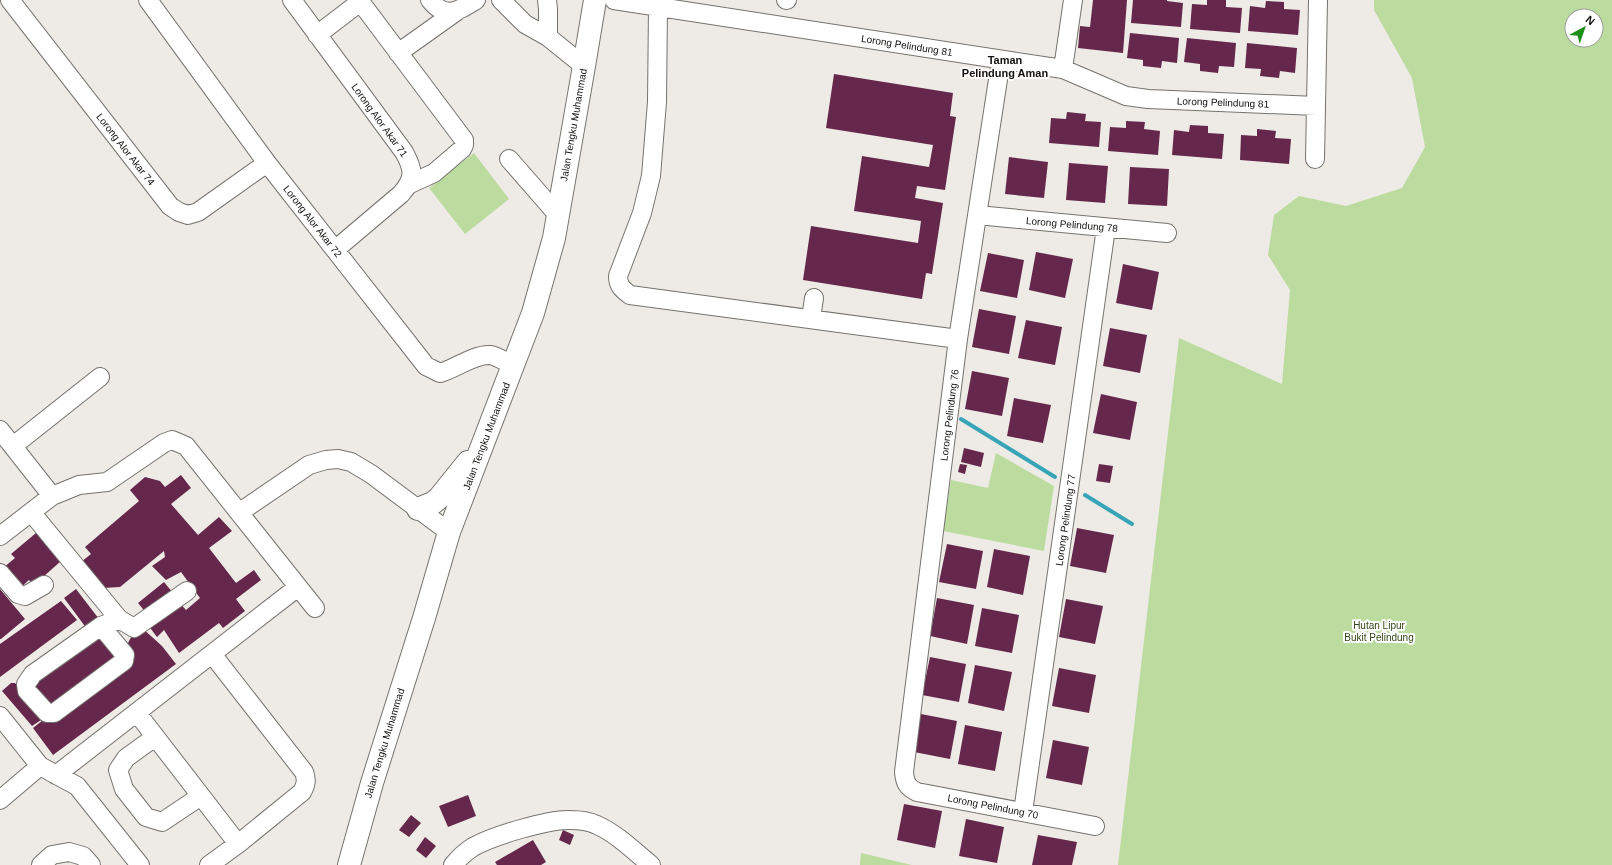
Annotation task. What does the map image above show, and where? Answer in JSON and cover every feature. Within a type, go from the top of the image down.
[{"type":"main road","name":"Jalan Tengku Muhammad","points":[[349,865],[369,790],[424,618],[449,532],[533,313],[542,284],[554,238],[595,0]]},
{"type":"main road","points":[[418,509],[433,503],[439,498],[482,444]]},
{"type":"street","name":"Lorong Alor Akar 74","points":[[10,0],[170,206],[179,212],[188,216],[198,212],[267,163]]},
{"type":"street","name":"Lorong Alor Akar 72","points":[[148,0],[267,163],[336,249],[426,366],[440,373],[490,355],[512,365]]},
{"type":"street","name":"Lorong Alor Akar 71","points":[[292,0],[404,152],[412,173],[410,184]]},
{"type":"street","points":[[430,0],[445,11],[457,11]]},
{"type":"street","points":[[398,53],[457,11],[476,0]]},
{"type":"street","points":[[501,0],[525,24],[548,37],[584,66]]},
{"type":"street","points":[[547,0],[548,37]]},
{"type":"street","name":"Lorong Pelindung 81","points":[[614,0],[649,4],[696,6],[1001,60],[1063,69],[1126,96],[1148,99],[1316,106]]},
{"type":"street","points":[[1063,69],[1072,0]]},
{"type":"street","points":[[1315,159],[1318,0]]},
{"type":"street","points":[[317,35],[360,1],[464,140],[462,149],[434,173],[410,184],[401,194],[336,249]]},
{"type":"street","points":[[649,4],[657,102],[651,176],[642,213],[618,276],[618,283],[622,290],[630,295],[958,339]]},
{"type":"street","name":"Lorong Pelindung 76","points":[[904,772],[958,339],[1001,60]]},
{"type":"street","points":[[509,159],[557,214]]},
{"type":"street","name":"Lorong Pelindung 78","points":[[977,215],[1167,233]]},
{"type":"street","name":"Lorong Pelindung 77","points":[[1023,812],[1106,228]]},
{"type":"street","points":[[810,319],[814,298]]},
{"type":"street","points":[[13,446],[100,377]]},
{"type":"street","points":[[0,430],[52,496]]},
{"type":"street","points":[[0,536],[52,496],[79,485],[107,482],[164,443],[172,440],[186,446],[315,608]]},
{"type":"street","points":[[240,512],[309,466],[326,460],[338,459],[351,462],[371,474],[449,532]]},
{"type":"street","points":[[31,512],[119,619],[134,628],[187,591]]},
{"type":"street","points":[[0,573],[18,594],[25,596],[44,585]]},
{"type":"street","points":[[56,775],[298,587]]},
{"type":"street","points":[[101,626],[125,655],[124,661],[54,713],[47,713],[27,691],[26,684],[32,674],[101,626],[119,619]]},
{"type":"street","points":[[209,865],[238,844],[302,792],[306,786],[304,772],[212,654]]},
{"type":"street","points":[[137,713],[238,844]]},
{"type":"street","points":[[0,716],[40,766],[77,786],[140,865]]},
{"type":"street","points":[[155,737],[126,758],[118,770],[124,789],[146,817],[162,822],[201,796]]},
{"type":"street","points":[[0,800],[40,766]]},
{"type":"street","name":"Lorong Pelindung 70","points":[[904,772],[905,782],[910,788],[917,792],[1095,826]]},
{"type":"street","points":[[452,865],[474,847],[498,836],[543,824],[571,820],[596,824],[609,831],[651,865]]},
{"type":"street","points":[[41,865],[52,855],[69,852],[83,856],[91,865]]},
{"type":"green space","name":"Hutan Lipur Bukit Pelindung","points":[[1374,0],[1612,0],[1612,865],[1118,865],[1179,338],[1282,384],[1290,290],[1268,255],[1274,215],[1299,196],[1346,206],[1402,188],[1425,147],[1412,78],[1374,10]]},
{"type":"green space","points":[[474,153],[509,199],[465,234],[429,188]]},
{"type":"green space","points":[[996,453],[1054,486],[1044,551],[943,531],[951,480],[988,488]]},
{"type":"green space","points":[[861,853],[912,865],[860,865]]},
{"type":"building","points":[[1093,0],[1127,0],[1123,53],[1078,48],[1080,26],[1090,27]]},
{"type":"building","points":[[1133,0],[1167,0],[1183,3],[1181,27],[1131,23]]},
{"type":"building","points":[[1207,0],[1226,0],[1226,7],[1242,8],[1240,33],[1190,29],[1192,4],[1207,5]]},
{"type":"building","points":[[1266,1],[1284,2],[1284,9],[1300,10],[1298,35],[1248,31],[1250,6],[1265,8]]},
{"type":"building","points":[[1130,33],[1179,38],[1177,63],[1162,61],[1161,68],[1143,66],[1143,60],[1127,58]]},
{"type":"building","points":[[1187,38],[1236,43],[1234,67],[1219,66],[1218,73],[1200,71],[1200,64],[1184,62]]},
{"type":"building","points":[[1247,43],[1297,48],[1295,73],[1280,71],[1279,78],[1260,76],[1261,69],[1245,68]]},
{"type":"building","points":[[834,74],[953,93],[950,116],[956,117],[945,190],[917,186],[915,198],[943,203],[932,274],[926,273],[922,299],[803,280],[811,226],[918,243],[921,221],[854,211],[862,156],[929,167],[933,145],[826,128]]},
{"type":"building","points":[[1067,112],[1086,114],[1085,121],[1101,122],[1099,147],[1049,143],[1051,118],[1066,119]]},
{"type":"building","points":[[1126,121],[1145,122],[1144,129],[1160,131],[1158,155],[1108,151],[1110,127],[1126,128]]},
{"type":"building","points":[[1190,125],[1208,126],[1208,133],[1224,134],[1222,159],[1172,155],[1174,130],[1189,132]]},
{"type":"building","points":[[1257,129],[1276,131],[1275,138],[1291,139],[1289,164],[1240,160],[1241,135],[1257,136]]},
{"type":"building","points":[[1009,157],[1048,162],[1044,198],[1005,194]]},
{"type":"building","points":[[1069,163],[1108,166],[1105,203],[1066,200]]},
{"type":"building","points":[[1130,167],[1169,169],[1167,206],[1128,204]]},
{"type":"building","points":[[1036,252],[1073,259],[1065,298],[1029,290]]},
{"type":"building","points":[[988,253],[1024,260],[1017,298],[980,291]]},
{"type":"building","points":[[1123,264],[1159,272],[1152,310],[1116,303]]},
{"type":"building","points":[[979,309],[1016,316],[1009,354],[972,347]]},
{"type":"building","points":[[1026,320],[1062,327],[1055,365],[1018,358]]},
{"type":"building","points":[[1110,328],[1147,335],[1140,373],[1103,366]]},
{"type":"building","points":[[972,371],[1009,378],[1002,416],[965,409]]},
{"type":"building","points":[[1101,394],[1137,402],[1130,440],[1093,433]]},
{"type":"building","points":[[1014,398],[1051,405],[1043,443],[1007,436]]},
{"type":"building","points":[[964,448],[984,453],[981,467],[961,462]]},
{"type":"building","points":[[960,464],[967,465],[965,474],[958,472]]},
{"type":"building","points":[[1099,464],[1113,466],[1110,483],[1096,481]]},
{"type":"building","points":[[181,475],[191,488],[171,504],[198,535],[219,517],[232,531],[209,548],[236,583],[254,570],[261,580],[236,599],[245,611],[223,628],[219,623],[179,653],[164,630],[157,637],[148,625],[178,601],[186,610],[200,598],[181,572],[166,580],[152,566],[165,557],[164,551],[120,587],[103,588],[81,562],[91,554],[85,547],[139,501],[130,490],[145,477],[160,481],[165,487]]},
{"type":"building","points":[[1077,528],[1114,535],[1106,573],[1070,566]]},
{"type":"building","points":[[36,533],[61,561],[34,585],[29,580],[20,588],[3,568],[15,558],[11,554]]},
{"type":"building","points":[[947,544],[983,551],[976,589],[939,582]]},
{"type":"building","points":[[994,549],[1030,556],[1023,595],[987,587]]},
{"type":"building","points":[[164,582],[173,593],[147,614],[138,603]]},
{"type":"building","points":[[0,589],[25,619],[1,639],[0,639]]},
{"type":"building","points":[[76,589],[99,619],[87,629],[64,598]]},
{"type":"building","points":[[937,598],[974,605],[967,644],[930,636]]},
{"type":"building","points":[[1066,599],[1103,606],[1095,644],[1059,637]]},
{"type":"building","points":[[61,601],[77,620],[0,677],[0,644]]},
{"type":"building","points":[[982,608],[1019,615],[1012,653],[975,646]]},
{"type":"building","points":[[141,627],[162,646],[176,664],[53,755],[33,728],[43,720],[53,722],[135,655],[127,645],[130,639]]},
{"type":"building","points":[[100,633],[117,657],[52,704],[44,704],[32,689],[39,677]]},
{"type":"building","points":[[930,657],[966,664],[959,702],[922,695]]},
{"type":"building","points":[[975,665],[1012,672],[1004,711],[968,703]]},
{"type":"building","points":[[1059,668],[1096,675],[1089,713],[1052,706]]},
{"type":"building","points":[[11,683],[15,683],[44,718],[32,726],[2,691]]},
{"type":"building","points":[[921,714],[957,721],[950,759],[914,752]]},
{"type":"building","points":[[965,725],[1002,732],[995,771],[958,764]]},
{"type":"building","points":[[1053,740],[1089,747],[1082,785],[1046,778]]},
{"type":"building","points":[[468,795],[476,816],[448,827],[439,806]]},
{"type":"building","points":[[904,804],[942,811],[935,848],[897,840]]},
{"type":"building","points":[[411,815],[421,823],[409,837],[399,830]]},
{"type":"building","points":[[966,819],[1004,827],[997,863],[959,856]]},
{"type":"building","points":[[563,830],[574,835],[570,845],[559,840]]},
{"type":"building","points":[[1038,835],[1077,842],[1072,865],[1032,865]]},
{"type":"building","points":[[425,837],[436,846],[426,858],[416,850]]},
{"type":"building","points":[[533,840],[546,862],[541,865],[497,865],[495,862]]},
{"type":"waterway","points":[[961,419],[1055,477]]},
{"type":"waterway","points":[[1085,495],[1132,524]]},
{"type":"district","name":"Taman Pelindung Aman","points":[[1005,66]]}]
